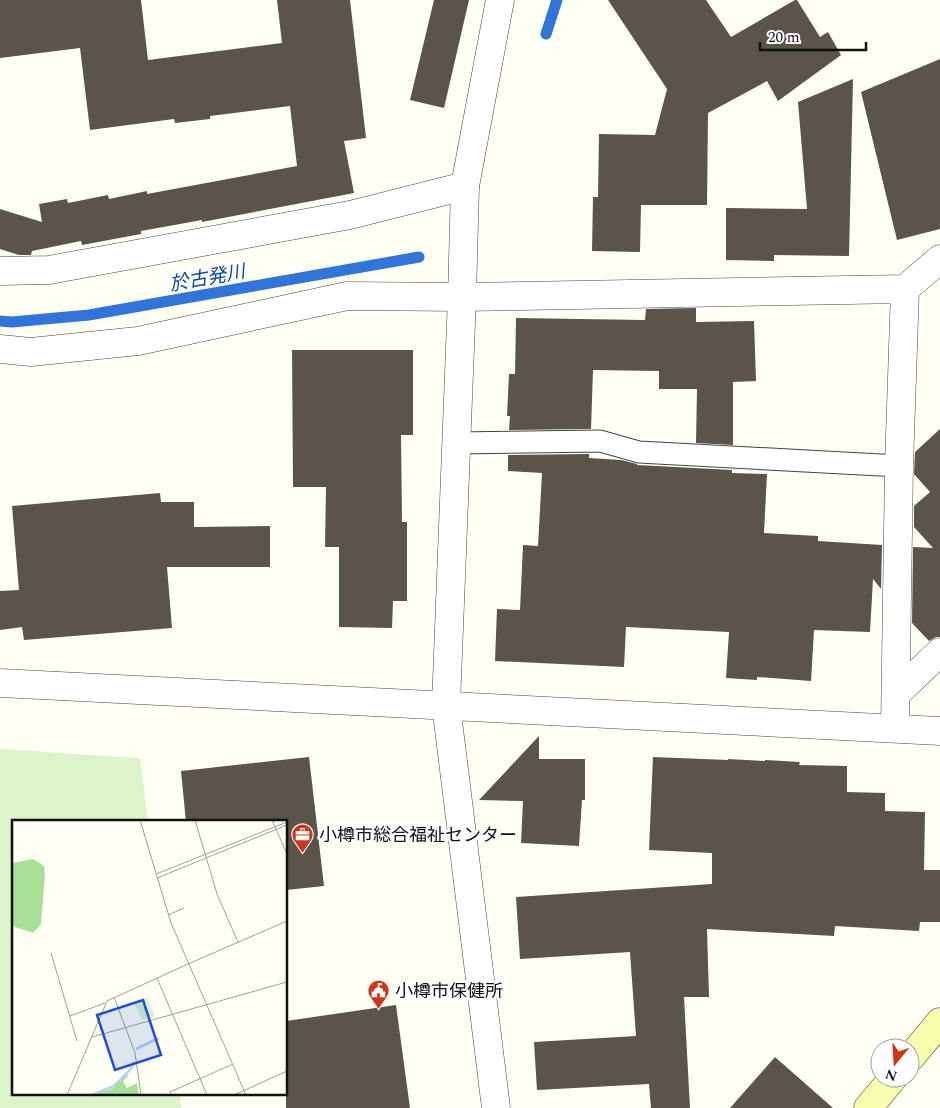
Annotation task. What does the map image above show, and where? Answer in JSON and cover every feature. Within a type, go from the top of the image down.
[{"type":"main road","points":[[920,1046],[940,1022]]},
{"type":"main road","points":[[868,1108],[885,1088]]},
{"type":"street","points":[[496,1108],[446,705],[462,297],[464,186],[500,0]]},
{"type":"street","points":[[0,271],[48,270],[350,215],[464,186]]},
{"type":"street","points":[[0,349],[31,352],[138,341],[347,296],[462,297],[905,289],[940,259]]},
{"type":"street","points":[[896,728],[899,466],[905,289]]},
{"type":"street","points":[[896,694],[940,652]]},
{"type":"street","points":[[0,683],[940,731]]},
{"type":"lane","points":[[456,443],[600,441],[639,452],[899,466]]},
{"type":"green space","points":[[0,749],[140,758],[148,820],[12,820],[12,1096],[180,1096],[181,1108],[0,1108]]},
{"type":"building","points":[[0,0],[141,0],[148,60],[282,43],[277,0],[350,0],[366,138],[344,141],[354,193],[202,222],[202,220],[141,231],[141,234],[82,245],[81,241],[32,251],[31,255],[19,255],[0,249],[0,209],[42,222],[39,204],[67,199],[68,203],[108,195],[109,199],[147,191],[147,194],[297,166],[290,106],[210,116],[210,119],[175,123],[174,119],[90,130],[80,48],[0,58]]},
{"type":"building","points":[[434,0],[469,0],[444,108],[410,100]]},
{"type":"building","points":[[608,0],[706,0],[731,37],[797,0],[820,37],[828,32],[841,55],[778,101],[767,81],[708,113],[707,205],[641,205],[640,252],[592,251],[593,197],[598,197],[599,134],[655,135],[667,89]]},
{"type":"building","points":[[940,59],[940,229],[897,240],[861,92]]},
{"type":"building","points":[[853,79],[849,256],[774,255],[774,261],[726,260],[726,208],[807,209],[798,102]]},
{"type":"building","points":[[696,308],[696,322],[754,321],[756,381],[733,382],[733,445],[696,443],[697,389],[659,389],[659,371],[593,370],[591,429],[509,430],[510,416],[507,416],[509,374],[515,374],[516,318],[645,320],[646,309]]},
{"type":"building","points":[[292,350],[413,350],[413,435],[401,435],[402,522],[407,522],[407,601],[393,601],[392,628],[339,627],[339,547],[325,547],[326,487],[293,487]]},
{"type":"building","points":[[940,429],[940,637],[929,641],[912,623],[913,547],[933,548],[914,527],[914,506],[930,492],[914,474],[915,452]]},
{"type":"building","points":[[589,454],[589,458],[621,460],[637,465],[732,470],[732,473],[767,474],[764,533],[818,536],[818,541],[882,545],[881,589],[873,579],[870,632],[814,630],[811,681],[757,677],[757,680],[726,678],[729,632],[626,627],[624,667],[495,661],[497,609],[520,610],[523,545],[538,546],[542,473],[508,471],[508,455]]},
{"type":"building","points":[[160,493],[161,502],[194,502],[194,527],[270,526],[270,567],[167,567],[172,628],[24,640],[22,627],[0,630],[0,591],[19,590],[12,506]]},
{"type":"building","points":[[539,736],[539,759],[585,759],[585,800],[582,800],[579,846],[521,843],[523,801],[479,800]]},
{"type":"building","name":"小樽市総合福祉センター","points":[[309,757],[324,886],[288,890],[288,820],[186,820],[181,771]]},
{"type":"building","points":[[653,757],[765,760],[800,762],[799,765],[847,766],[847,792],[885,793],[885,811],[925,812],[924,870],[940,870],[940,922],[920,922],[919,931],[835,926],[834,936],[707,929],[709,997],[684,997],[690,1108],[651,1108],[649,1084],[537,1090],[534,1042],[636,1036],[630,952],[520,959],[516,897],[712,884],[712,853],[649,850]]},
{"type":"building","name":"小樽市保健所","points":[[396,1005],[410,1108],[286,1108],[286,1096],[288,1096],[288,1021]]},
{"type":"building","points":[[775,1057],[833,1108],[730,1108]]},
{"type":"waterway","name":"於古発川","points":[[546,34],[557,0]]},
{"type":"waterway","name":"於古発川","points":[[0,321],[12,322],[89,315],[419,257]]},
{"type":"place","name":"小樽市総合福祉センター","points":[[303,854]]},
{"type":"place","name":"小樽市保健所","points":[[379,1010]]}]
